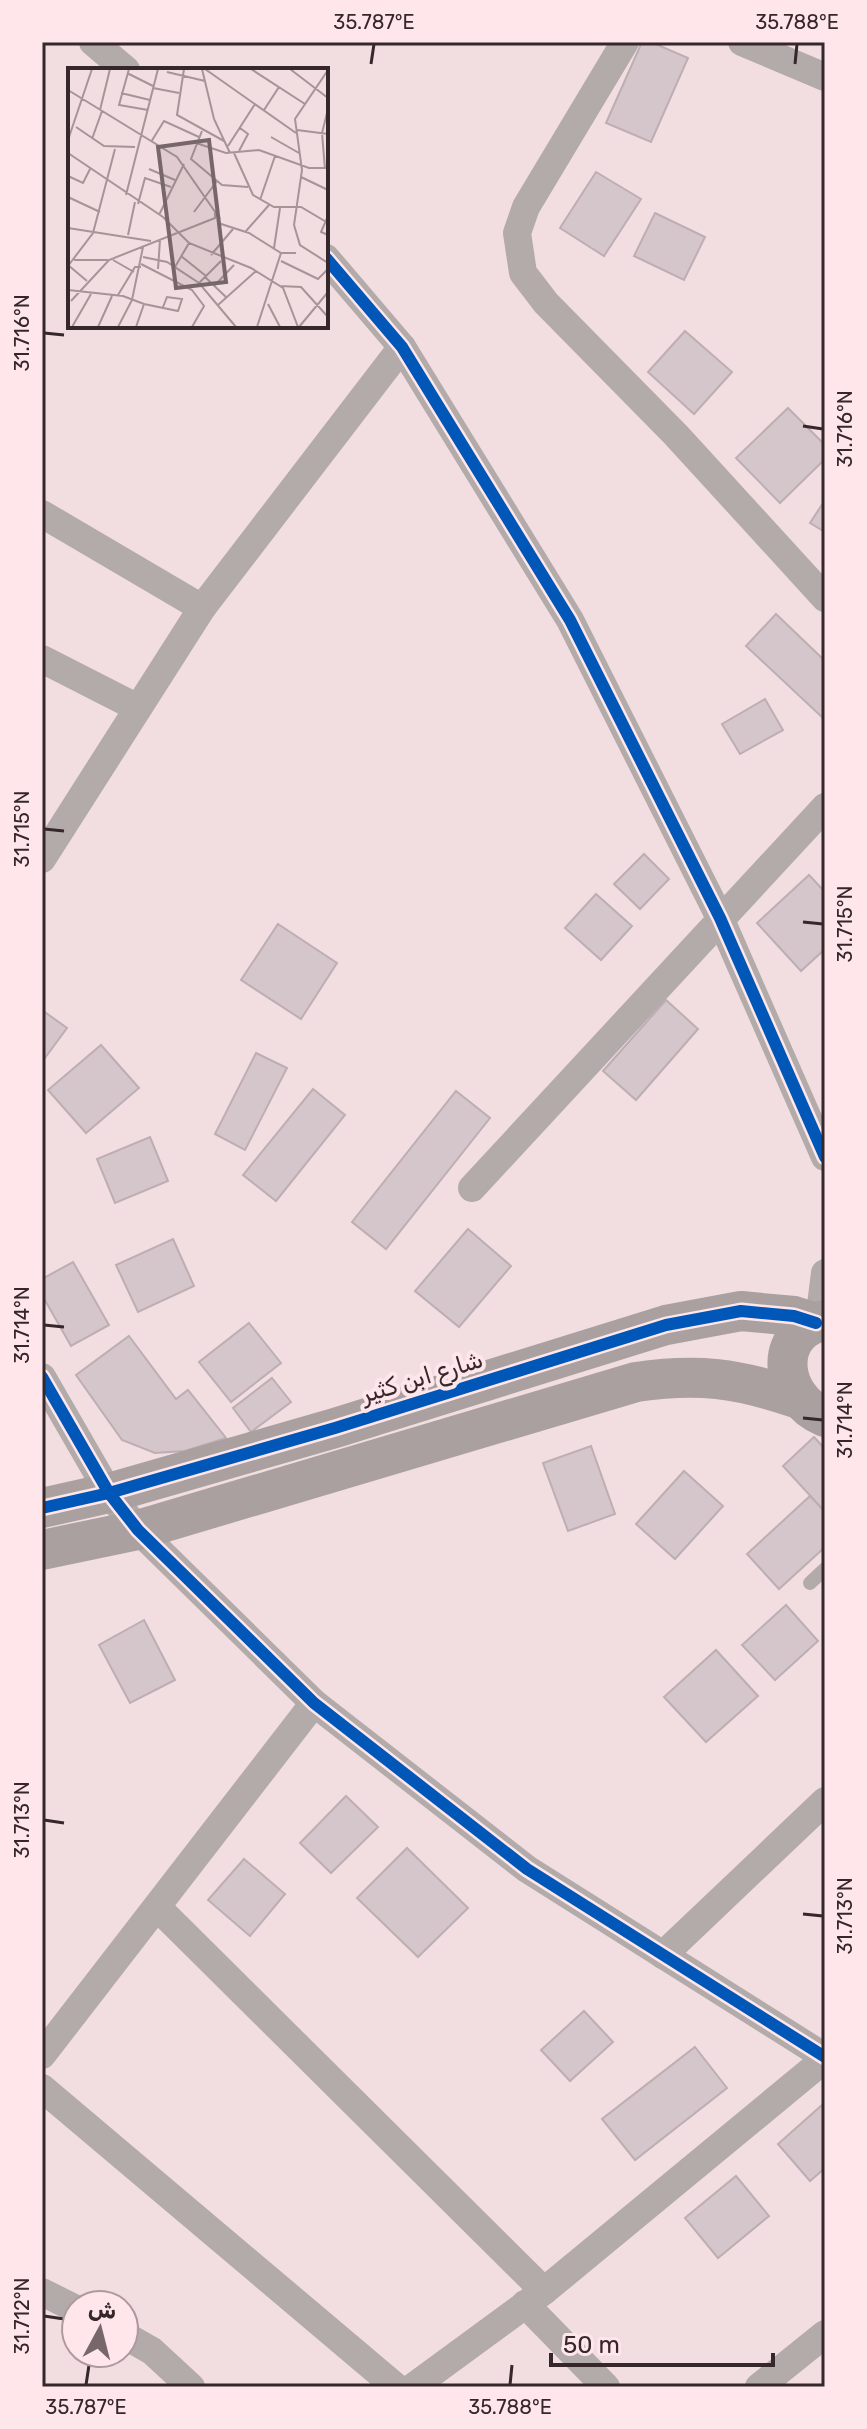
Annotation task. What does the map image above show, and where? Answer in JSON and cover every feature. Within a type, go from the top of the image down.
[{"type":"street","points":[[93,42],[124,68]]},
{"type":"street","points":[[625,42],[526,207],[517,233],[523,273],[546,303],[676,435],[825,598]]},
{"type":"street","points":[[742,42],[825,77]]},
{"type":"street","points":[[328,260],[402,347],[570,620],[720,918],[825,1157]]},
{"type":"street","points":[[42,859],[202,608],[286,494],[402,347]]},
{"type":"street","points":[[42,514],[202,608]]},
{"type":"street","points":[[42,659],[138,708]]},
{"type":"street","points":[[472,1188],[825,807]]},
{"type":"street","points":[[811,1407],[788,1381],[787,1362],[793,1344],[820,1321],[825,1273]]},
{"type":"street","name":"شارع ابن كثير","points":[[42,1508],[109,1493],[335,1428],[666,1325],[741,1311],[820,1321]]},
{"type":"street","points":[[42,1550],[138,1530],[636,1382],[709,1376],[746,1381],[811,1407]]},
{"type":"street","points":[[42,1377],[109,1493],[138,1530],[314,1703],[527,1869],[825,2058],[534,2297],[413,2387]]},
{"type":"street","points":[[42,2055],[314,1703]]},
{"type":"street","points":[[663,1955],[825,1801]]},
{"type":"street","points":[[157,1907],[534,2297],[606,2387]]},
{"type":"street","points":[[42,2088],[396,2387]]},
{"type":"street","points":[[42,2292],[60,2301]]},
{"type":"street","points":[[759,2387],[825,2334]]},
{"type":"street","points":[[140,2344],[152,2351],[191,2387]]},
{"type":"lane","points":[[810,1583],[825,1569]]},
{"type":"building","points":[[642,42],[651,42],[688,58],[651,142],[606,123]]},
{"type":"building","points":[[596,172],[641,199],[604,256],[560,228]]},
{"type":"building","points":[[655,213],[705,237],[684,280],[634,256]]},
{"type":"building","points":[[685,331],[732,372],[694,414],[648,372]]},
{"type":"building","points":[[788,408],[825,445],[825,459],[780,503],[736,458]]},
{"type":"building","points":[[825,500],[825,532],[810,523]]},
{"type":"building","points":[[776,614],[825,661],[825,720],[746,646]]},
{"type":"building","points":[[765,699],[783,730],[740,754],[722,724]]},
{"type":"building","points":[[644,854],[669,879],[640,909],[614,884]]},
{"type":"building","points":[[809,875],[825,892],[825,949],[801,971],[757,923]]},
{"type":"building","points":[[596,894],[632,926],[601,960],[565,928]]},
{"type":"building","points":[[278,924],[337,963],[301,1019],[241,980]]},
{"type":"building","points":[[666,1000],[698,1029],[636,1100],[603,1071]]},
{"type":"building","points":[[42,1010],[67,1028],[42,1062]]},
{"type":"building","points":[[101,1045],[139,1088],[86,1133],[48,1090]]},
{"type":"building","points":[[256,1053],[287,1068],[245,1150],[215,1134]]},
{"type":"building","points":[[313,1089],[345,1115],[276,1201],[243,1175]]},
{"type":"building","points":[[456,1091],[490,1118],[386,1249],[352,1222]]},
{"type":"building","points":[[150,1137],[168,1181],[115,1203],[97,1159]]},
{"type":"building","points":[[468,1229],[511,1266],[459,1327],[415,1291]]},
{"type":"building","points":[[173,1239],[194,1286],[138,1312],[116,1265]]},
{"type":"building","points":[[73,1262],[109,1325],[71,1346],[42,1295],[42,1279]]},
{"type":"building","points":[[249,1323],[281,1363],[231,1402],[199,1362]]},
{"type":"building","points":[[129,1336],[176,1399],[188,1390],[226,1438],[185,1451],[155,1453],[122,1440],[76,1375]]},
{"type":"building","points":[[272,1378],[291,1402],[251,1432],[233,1408]]},
{"type":"building","points":[[814,1437],[825,1449],[825,1512],[783,1466]]},
{"type":"building","points":[[591,1446],[615,1514],[568,1531],[543,1463]]},
{"type":"building","points":[[684,1471],[723,1506],[675,1559],[636,1524]]},
{"type":"building","points":[[810,1496],[825,1512],[825,1547],[779,1589],[747,1554]]},
{"type":"building","points":[[786,1605],[818,1641],[775,1680],[742,1645]]},
{"type":"building","points":[[144,1620],[175,1680],[130,1703],[99,1645]]},
{"type":"building","points":[[716,1650],[758,1696],[706,1742],[664,1697]]},
{"type":"building","points":[[346,1796],[378,1827],[331,1873],[300,1843]]},
{"type":"building","points":[[407,1848],[468,1908],[418,1957],[357,1898]]},
{"type":"building","points":[[244,1859],[285,1894],[250,1936],[208,1900]]},
{"type":"building","points":[[584,2011],[613,2042],[570,2081],[541,2050]]},
{"type":"building","points":[[695,2047],[727,2088],[635,2160],[602,2119]]},
{"type":"building","points":[[822,2105],[825,2109],[825,2168],[810,2181],[778,2144]]},
{"type":"building","points":[[736,2176],[769,2216],[718,2258],[685,2218]]},
{"type":"cycle path","points":[[328,260],[402,347],[570,620],[720,918],[825,1157]]},
{"type":"cycle path","points":[[42,1508],[109,1493],[335,1428],[666,1325],[741,1311],[794,1316],[816,1323]]},
{"type":"cycle path","points":[[42,1377],[109,1493],[138,1530],[314,1703],[527,1869],[825,2057]]}]
